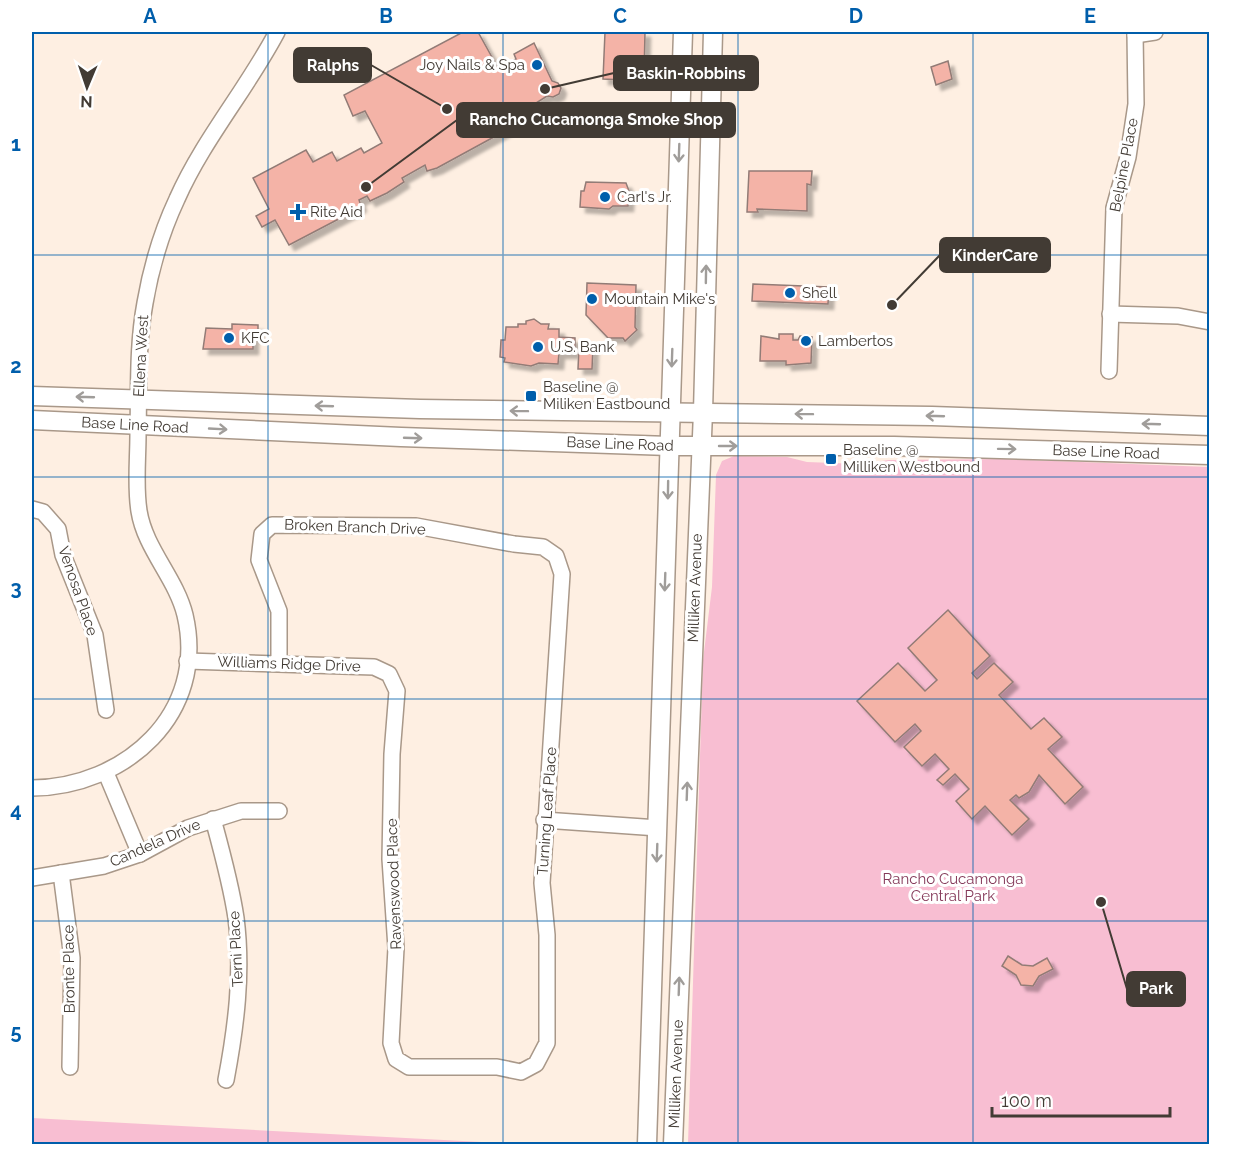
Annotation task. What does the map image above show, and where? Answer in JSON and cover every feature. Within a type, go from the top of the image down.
[{"type":"main road","name":"Milliken Avenue","points":[[647,1144],[683,32]]},
{"type":"main road","name":"Milliken Avenue","points":[[673,1144],[703,412],[713,32]]},
{"type":"main road","name":"Base Line Road","points":[[32,396],[408,409],[933,416],[1209,426]]},
{"type":"main road","name":"Base Line Road","points":[[32,420],[401,437],[669,446],[894,446],[1209,455]]},
{"type":"street","name":"Ellena West","points":[[32,788],[69,783],[106,773],[133,757],[152,741],[167,720],[184,680],[187,661],[185,615],[178,595],[146,534],[136,490],[138,399],[144,305],[151,272],[176,199],[276,32]]},
{"type":"street","points":[[1135,33],[1155,32]]},
{"type":"street","name":"Belpine Place","points":[[1108,370],[1114,208],[1128,157],[1136,104],[1135,33]]},
{"type":"street","points":[[1110,314],[1178,316],[1209,322]]},
{"type":"street","name":"Venosa Place","points":[[37,511],[58,529],[63,555],[94,634],[106,710]]},
{"type":"street","name":"Broken Branch Drive","points":[[279,662],[279,610],[259,560],[262,534],[272,525],[286,523],[417,526],[514,544],[543,547],[556,556]]},
{"type":"street","name":"Turning Leaf Place","points":[[537,1064],[547,1043],[547,935],[542,883],[544,820],[552,750],[562,574],[556,556]]},
{"type":"street","name":"Williams Ridge Drive","points":[[187,661],[279,662],[374,668],[389,674]]},
{"type":"street","name":"Ravenswood Place","points":[[389,674],[397,691],[392,754],[390,859],[396,948],[391,1043],[396,1059],[409,1067],[497,1067],[521,1072],[537,1064]]},
{"type":"street","points":[[106,773],[140,854]]},
{"type":"street","name":"Candela Drive","points":[[32,878],[104,866],[140,854],[188,828],[241,811],[279,811]]},
{"type":"street","name":"Terni Place","points":[[213,819],[230,884],[238,948],[239,991],[226,1080]]},
{"type":"street","points":[[544,820],[658,828]]},
{"type":"street","name":"Bronte Place","points":[[61,873],[72,958],[70,1067]]},
{"type":"green space","name":"Rancho Cucamonga Central Park","points":[[734,456],[787,457],[807,462],[860,464],[889,460],[1006,459],[1209,467],[1209,1144],[688,1144],[703,660],[712,587],[716,475],[722,461]]},
{"type":"green space","points":[[32,1118],[517,1144],[32,1144]]},
{"type":"building","points":[[463,32],[478,32],[498,68],[516,59],[514,54],[534,43],[552,81],[558,83],[561,88],[559,94],[553,97],[547,96],[509,120],[512,126],[503,132],[437,168],[427,171],[425,165],[402,178],[404,182],[387,193],[370,201],[367,196],[359,200],[361,206],[352,212],[289,245],[275,220],[262,227],[256,216],[269,209],[253,178],[306,150],[313,162],[332,152],[337,161],[361,148],[364,153],[382,143],[365,111],[353,116],[344,95]]},
{"type":"building","points":[[605,32],[645,32],[644,76],[626,75],[625,80],[603,79]]},
{"type":"building","points":[[948,61],[952,79],[936,85],[931,67]]},
{"type":"building","points":[[749,171],[812,171],[811,185],[807,184],[807,211],[757,209],[758,212],[747,212]]},
{"type":"building","name":"Carl's Jr.","points":[[586,182],[626,183],[629,191],[628,206],[613,206],[609,209],[580,207],[581,191],[584,191]]},
{"type":"building","points":[[587,283],[636,285],[635,327],[637,330],[625,341],[623,338],[608,338],[586,315]]},
{"type":"building","points":[[753,284],[829,287],[828,304],[752,301]]},
{"type":"building","name":"U.S. Bank","points":[[534,319],[541,324],[549,324],[548,329],[559,329],[559,337],[575,338],[575,353],[559,353],[558,364],[539,363],[531,366],[504,362],[505,358],[500,357],[501,340],[505,340],[506,327],[518,327],[518,324],[526,324],[526,321]]},
{"type":"building","name":"KFC","points":[[232,324],[258,325],[258,336],[253,336],[253,349],[203,349],[206,328],[232,329]]},
{"type":"building","points":[[779,334],[793,334],[793,340],[798,340],[800,336],[812,337],[811,363],[786,365],[786,361],[760,361],[761,336],[779,339]]},
{"type":"building","points":[[579,347],[593,347],[592,369],[578,369]]},
{"type":"building","points":[[948,610],[990,656],[972,673],[977,679],[994,663],[1013,682],[999,695],[1031,729],[1044,718],[1062,737],[1048,749],[1083,787],[1065,804],[1039,775],[1029,792],[1019,798],[1016,795],[1010,800],[1029,819],[1012,835],[985,806],[972,819],[956,801],[969,789],[955,774],[943,785],[937,780],[949,769],[935,754],[922,766],[904,747],[921,731],[915,724],[895,742],[857,701],[898,663],[925,691],[937,680],[908,648]]},
{"type":"building","points":[[1008,956],[1022,965],[1033,966],[1047,958],[1053,969],[1039,976],[1033,986],[1021,985],[1016,975],[1002,966]]},
{"type":"place","name":"Joy Nails & Spa","points":[[537,65]]},
{"type":"place","name":"Baskin-Robbins","points":[[545,89]]},
{"type":"place","name":"Ralphs","points":[[447,109]]},
{"type":"place","name":"Rancho Cucamonga Smoke Shop","points":[[366,187]]},
{"type":"place","name":"Carl's Jr.","points":[[605,197]]},
{"type":"place","name":"Rite Aid","points":[[298,212]]},
{"type":"place","name":"Shell","points":[[790,293]]},
{"type":"place","name":"Mountain Mike's","points":[[592,299]]},
{"type":"place","name":"KinderCare","points":[[892,305]]},
{"type":"place","name":"KFC","points":[[229,338]]},
{"type":"place","name":"Lambertos","points":[[806,341]]},
{"type":"place","name":"U.S. Bank","points":[[538,347]]},
{"type":"place","name":"Baseline @ Miliken Eastbound","points":[[531,396]]},
{"type":"place","name":"Baseline @ Milliken Westbound","points":[[831,459]]},
{"type":"place","name":"Park","points":[[1101,902]]}]
